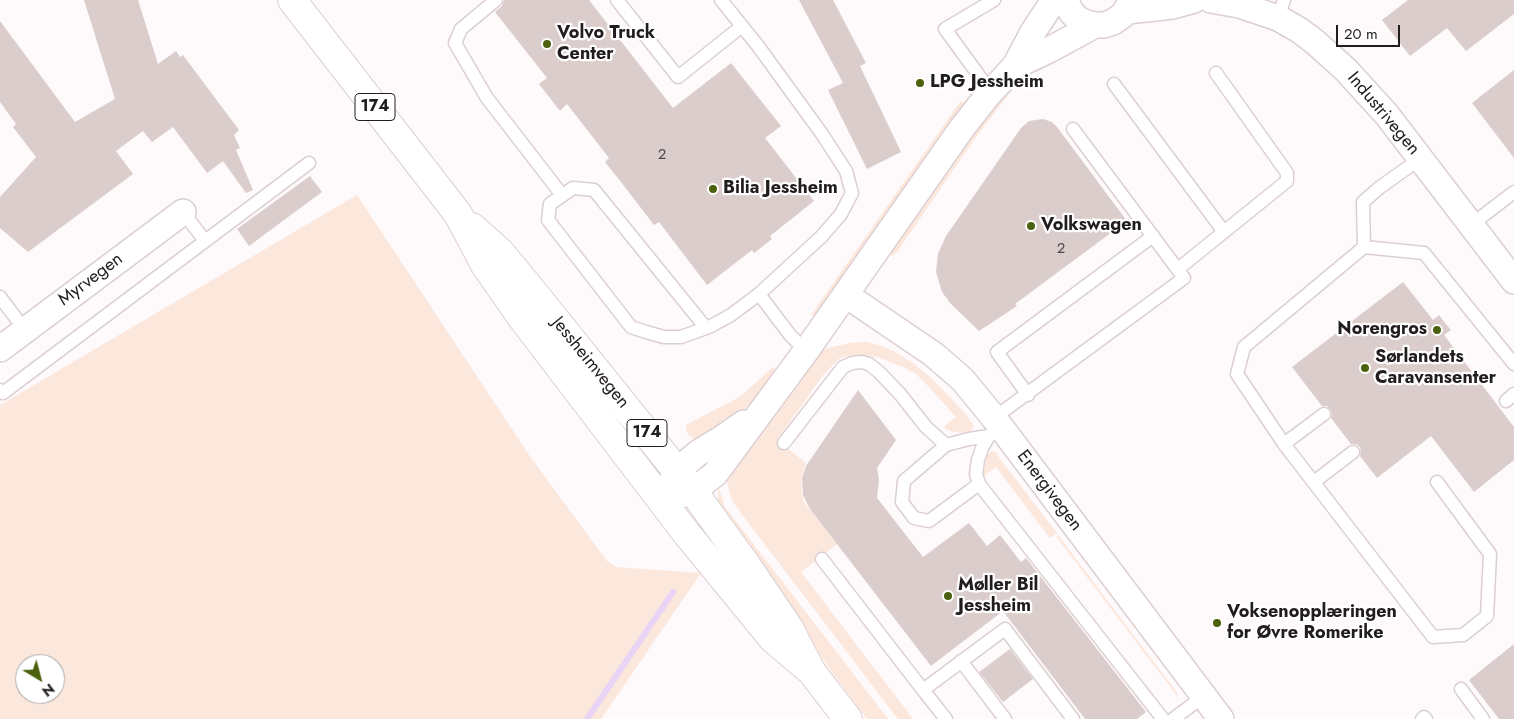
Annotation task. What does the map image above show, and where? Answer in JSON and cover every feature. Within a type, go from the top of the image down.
[{"type":"main road","name":"Jessheimvegen","points":[[292,0],[458,214],[501,253],[685,481],[747,566],[789,628],[811,671],[848,719]]},
{"type":"main road","name":"Jessheimvegen","points":[[458,214],[484,264],[522,318],[661,501],[774,639],[811,671]]},
{"type":"street","points":[[661,501],[685,481],[715,474],[846,295],[962,128],[1015,66],[1033,32],[1054,0]]},
{"type":"street","points":[[1065,0],[1072,13],[1078,19],[1095,25],[1113,22],[1123,15],[1129,5],[1173,6],[1194,0]]},
{"type":"street","name":"Industrivegen","points":[[1212,0],[1240,2],[1281,9],[1299,30],[1346,70],[1387,115],[1514,281]]},
{"type":"street","points":[[1015,66],[1095,25]]},
{"type":"street","name":"Myrvegen","points":[[0,349],[183,212]]},
{"type":"street","name":"Energivegen","points":[[846,295],[933,354],[964,380],[995,427],[1221,719]]},
{"type":"lane","points":[[496,0],[461,29],[455,43],[487,98],[562,195]]},
{"type":"lane","points":[[617,0],[678,77],[742,26]]},
{"type":"lane","points":[[706,328],[594,190],[573,188],[562,195],[550,204],[548,220],[632,326],[664,338],[682,337],[706,328],[732,315],[759,294],[821,237],[841,214],[852,193],[846,171],[822,134],[721,0]]},
{"type":"lane","points":[[991,92],[945,30],[994,0]]},
{"type":"lane","points":[[1178,269],[1287,181],[1287,173],[1216,73]]},
{"type":"lane","points":[[1114,84],[1224,232]]},
{"type":"lane","points":[[1073,129],[1184,278],[1028,395],[995,427],[982,448],[976,474],[979,484],[1163,719]]},
{"type":"lane","points":[[1364,247],[1362,202],[1421,158]]},
{"type":"lane","points":[[0,390],[3,393],[309,163]]},
{"type":"lane","points":[[1471,225],[1514,192]]},
{"type":"lane","points":[[183,212],[205,241]]},
{"type":"lane","points":[[1028,395],[997,352],[1153,236]]},
{"type":"lane","points":[[1437,482],[1490,554],[1487,616],[1463,635],[1433,637],[1284,444],[1237,374],[1244,347],[1364,247],[1424,253],[1514,364]]},
{"type":"lane","points":[[759,294],[790,335],[806,351]]},
{"type":"lane","points":[[0,297],[25,330]]},
{"type":"lane","points":[[784,444],[843,367],[852,363],[862,362],[869,364],[879,372],[900,394],[926,427],[946,445]]},
{"type":"lane","points":[[1284,444],[1324,414]]},
{"type":"lane","points":[[979,484],[929,521],[914,518],[902,502],[904,480],[946,445],[995,427]]},
{"type":"lane","points":[[1314,482],[1353,452]]},
{"type":"lane","points":[[822,559],[946,719]]},
{"type":"lane","points":[[923,690],[1005,629],[1073,719]]},
{"type":"lane","points":[[961,661],[1005,719]]},
{"type":"lane","points":[[1461,689],[1483,719]]},
{"type":"lane","points":[[1173,719],[1204,696]]},
{"type":"lane","points":[[1422,719],[1424,717],[1426,719]]},
{"type":"shaded area","points":[[1033,69],[1015,86],[976,137],[897,252],[892,256],[889,251],[990,109],[1017,81]]},
{"type":"shaded area","points":[[962,101],[964,104],[958,116],[817,314],[811,315],[960,102]]},
{"type":"shaded area","points":[[357,195],[531,458],[607,561],[616,567],[701,573],[601,719],[0,719],[0,405]]},
{"type":"shaded area","points":[[867,342],[895,352],[913,363],[932,379],[964,412],[973,425],[973,429],[962,433],[945,429],[945,426],[956,417],[915,373],[878,357],[852,355],[840,358],[823,375],[777,440],[806,463],[801,480],[804,502],[837,544],[801,572],[913,719],[898,719],[740,512],[732,500],[726,479],[824,349],[850,343]]},
{"type":"shaded area","points":[[773,367],[775,368],[771,379],[759,395],[742,411],[695,440],[687,433],[686,425],[740,397]]},
{"type":"shaded area","points":[[992,451],[996,452],[1057,533],[1050,538],[996,467],[983,476],[987,455]]},
{"type":"shaded area","points":[[719,488],[725,507],[888,719],[867,719],[821,657],[758,570],[718,509]]},
{"type":"shaded area","points":[[1058,535],[1178,694],[1177,696],[1056,536]]},
{"type":"building","points":[[84,0],[138,0],[158,64],[176,51],[180,57],[183,55],[239,130],[234,135],[240,148],[236,150],[253,190],[246,193],[223,161],[207,173],[173,127],[152,142],[143,131],[116,151],[133,174],[28,252],[0,228],[0,197],[36,157],[13,127],[16,124],[0,102],[0,21],[75,122],[115,99]]},
{"type":"building","points":[[504,0],[589,0],[673,108],[731,63],[781,126],[765,138],[814,201],[770,236],[772,239],[754,253],[752,250],[707,285],[659,222],[654,225],[605,162],[609,158],[567,104],[560,111],[539,84],[547,78],[495,12],[502,6]]},
{"type":"building","points":[[799,0],[833,0],[866,63],[860,66],[901,152],[867,169],[828,90],[843,83]]},
{"type":"building","points":[[1408,0],[1514,0],[1514,14],[1466,51],[1447,28],[1410,56],[1382,20]]},
{"type":"building","points":[[1514,70],[1514,158],[1472,103]]},
{"type":"building","name":"Volkswagen","points":[[1043,119],[1052,122],[1057,127],[1127,221],[1015,304],[1017,306],[979,331],[950,303],[942,292],[936,272],[938,254],[946,236],[1021,128],[1029,121]]},
{"type":"building","points":[[310,176],[322,192],[249,246],[237,229]]},
{"type":"building","points":[[1403,282],[1433,320],[1439,315],[1451,330],[1444,335],[1514,427],[1514,460],[1474,492],[1431,436],[1377,478],[1360,456],[1360,447],[1356,444],[1351,444],[1331,418],[1330,409],[1327,406],[1322,406],[1292,367]]},
{"type":"building","points":[[858,390],[896,440],[877,468],[879,480],[877,498],[923,557],[969,523],[987,546],[1000,535],[1021,562],[1026,558],[1146,712],[1137,719],[1085,719],[1003,611],[931,666],[810,509],[803,495],[802,478],[806,466]]},
{"type":"building","points":[[1514,644],[1514,719],[1499,719],[1469,680]]},
{"type":"building","points":[[1010,649],[1033,679],[1003,702],[979,672]]},
{"type":"waterway","points":[[587,719],[673,592]]},
{"type":"place","name":"Volvo Truck Center","points":[[547,44]]},
{"type":"place","name":"LPG Jessheim","points":[[920,83]]},
{"type":"place","name":"Bilia Jessheim","points":[[713,189]]},
{"type":"place","name":"Volkswagen","points":[[1031,226]]},
{"type":"place","name":"Norengros","points":[[1437,330]]},
{"type":"place","name":"Sørlandets Caravansenter","points":[[1365,368]]},
{"type":"place","name":"Møller Bil Jessheim","points":[[948,596]]},
{"type":"place","name":"Voksenopplæringen for Øvre Romerike","points":[[1217,623]]}]
